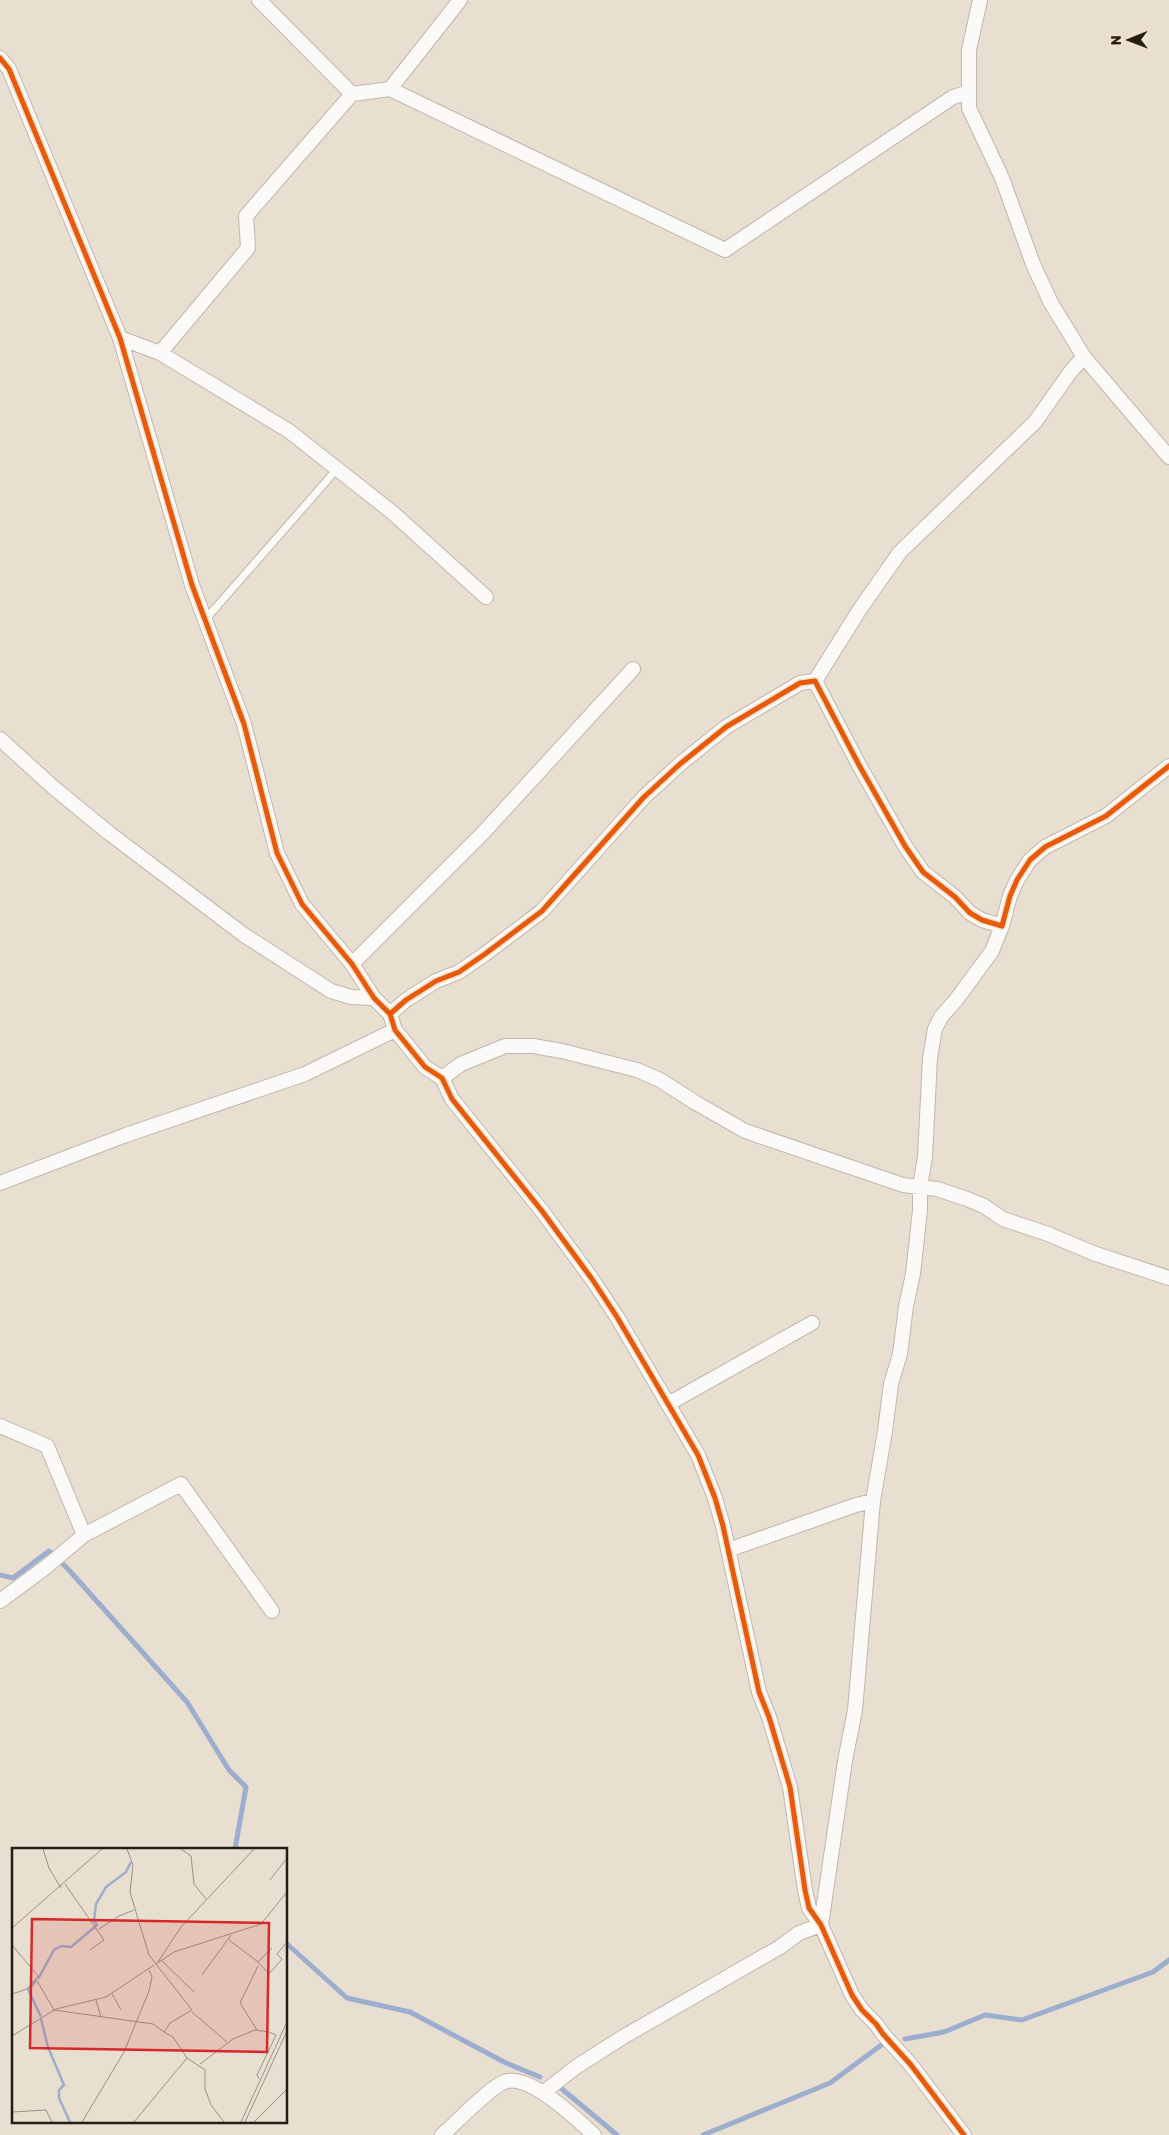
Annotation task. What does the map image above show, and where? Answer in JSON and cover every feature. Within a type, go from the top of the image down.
[{"type":"street","points":[[260,0],[352,94]]},
{"type":"street","points":[[390,88],[460,0]]},
{"type":"street","points":[[980,0],[969,50],[969,108],[1002,178],[1033,264],[1051,303],[1084,357],[1169,457]]},
{"type":"street","points":[[0,58],[9,69],[120,338],[192,585],[244,724],[277,853],[302,904],[352,964],[374,998],[390,1014],[395,1030],[425,1067],[442,1078],[452,1099],[525,1190],[586,1272],[622,1324],[694,1448],[718,1507],[758,1692],[769,1717],[790,1787],[809,1908],[821,1924],[852,1995],[862,2010],[911,2065],[964,2135]]},
{"type":"street","points":[[160,353],[248,248],[246,216],[352,94],[390,88],[725,250],[953,97],[969,92]]},
{"type":"street","points":[[120,338],[160,353],[289,431],[393,514],[486,597]]},
{"type":"street","points":[[815,681],[860,609],[900,552],[1035,422],[1071,371],[1084,357]]},
{"type":"street","points":[[352,964],[482,834],[634,669]]},
{"type":"street","points":[[815,681],[859,765],[905,846],[923,872],[955,897],[970,912],[982,920],[1002,926]]},
{"type":"street","points":[[390,1014],[406,1000],[436,981],[459,972],[542,912],[644,797],[680,764],[726,727],[800,683],[815,681]]},
{"type":"street","points":[[0,740],[109,833],[244,935],[331,991],[351,997],[374,998]]},
{"type":"street","points":[[821,1924],[845,1761],[855,1710],[873,1501],[891,1384],[900,1354],[906,1306],[913,1274],[920,1210],[920,1187],[925,1157],[928,1086],[935,1029],[941,1017],[992,951],[1002,926],[1010,896],[1017,880],[1030,860],[1045,847],[1106,816],[1169,766]]},
{"type":"street","points":[[0,1183],[126,1135],[305,1074],[395,1030]]},
{"type":"street","points":[[442,1078],[461,1064],[505,1046],[534,1046],[562,1051],[637,1070],[660,1080],[745,1131],[903,1184],[937,1190],[967,1199],[984,1206],[1004,1219],[1048,1234],[1093,1253],[1169,1278]]},
{"type":"street","points":[[668,1404],[812,1323]]},
{"type":"street","points":[[0,1426],[47,1446],[84,1535]]},
{"type":"street","points":[[0,1600],[46,1567],[84,1535],[181,1484],[272,1611]]},
{"type":"street","points":[[728,1550],[873,1501]]},
{"type":"street","points":[[544,2092],[576,2067],[623,2037],[780,1947],[798,1933],[821,1924]]},
{"type":"street","points":[[442,2135],[503,2083],[516,2080],[544,2092],[594,2135]]},
{"type":"lane","points":[[205,620],[336,468]]},
{"type":"waterway","points":[[0,1575],[13,1578],[49,1551],[68,1569],[187,1702],[229,1770],[246,1787],[235,1848]]},
{"type":"waterway","points":[[288,1945],[347,1998],[410,2012],[506,2063],[540,2077]]},
{"type":"waterway","points":[[905,2039],[944,2032],[985,2015],[1022,2020],[1153,1972],[1169,1960]]},
{"type":"waterway","points":[[703,2135],[830,2083],[884,2043]]},
{"type":"waterway","points":[[556,2084],[617,2135]]},
{"type":"cycle path","points":[[0,58],[9,69],[120,338],[192,585],[244,724],[277,853],[302,904],[352,964],[374,998],[390,1014]]},
{"type":"cycle path","points":[[964,2135],[911,2065],[862,2010],[852,1995],[821,1925],[809,1908],[790,1787],[769,1717],[759,1692],[723,1526],[715,1498],[698,1455],[617,1317],[592,1279],[542,1211],[452,1099],[442,1078],[425,1067],[395,1030],[390,1014],[406,1000],[436,981],[459,972],[542,911],[644,797],[680,764],[726,727],[800,683],[815,681],[859,765],[905,846],[923,872],[955,897],[970,913],[982,920],[1002,926],[1010,896],[1017,880],[1030,860],[1045,847],[1106,816],[1169,766]]}]
